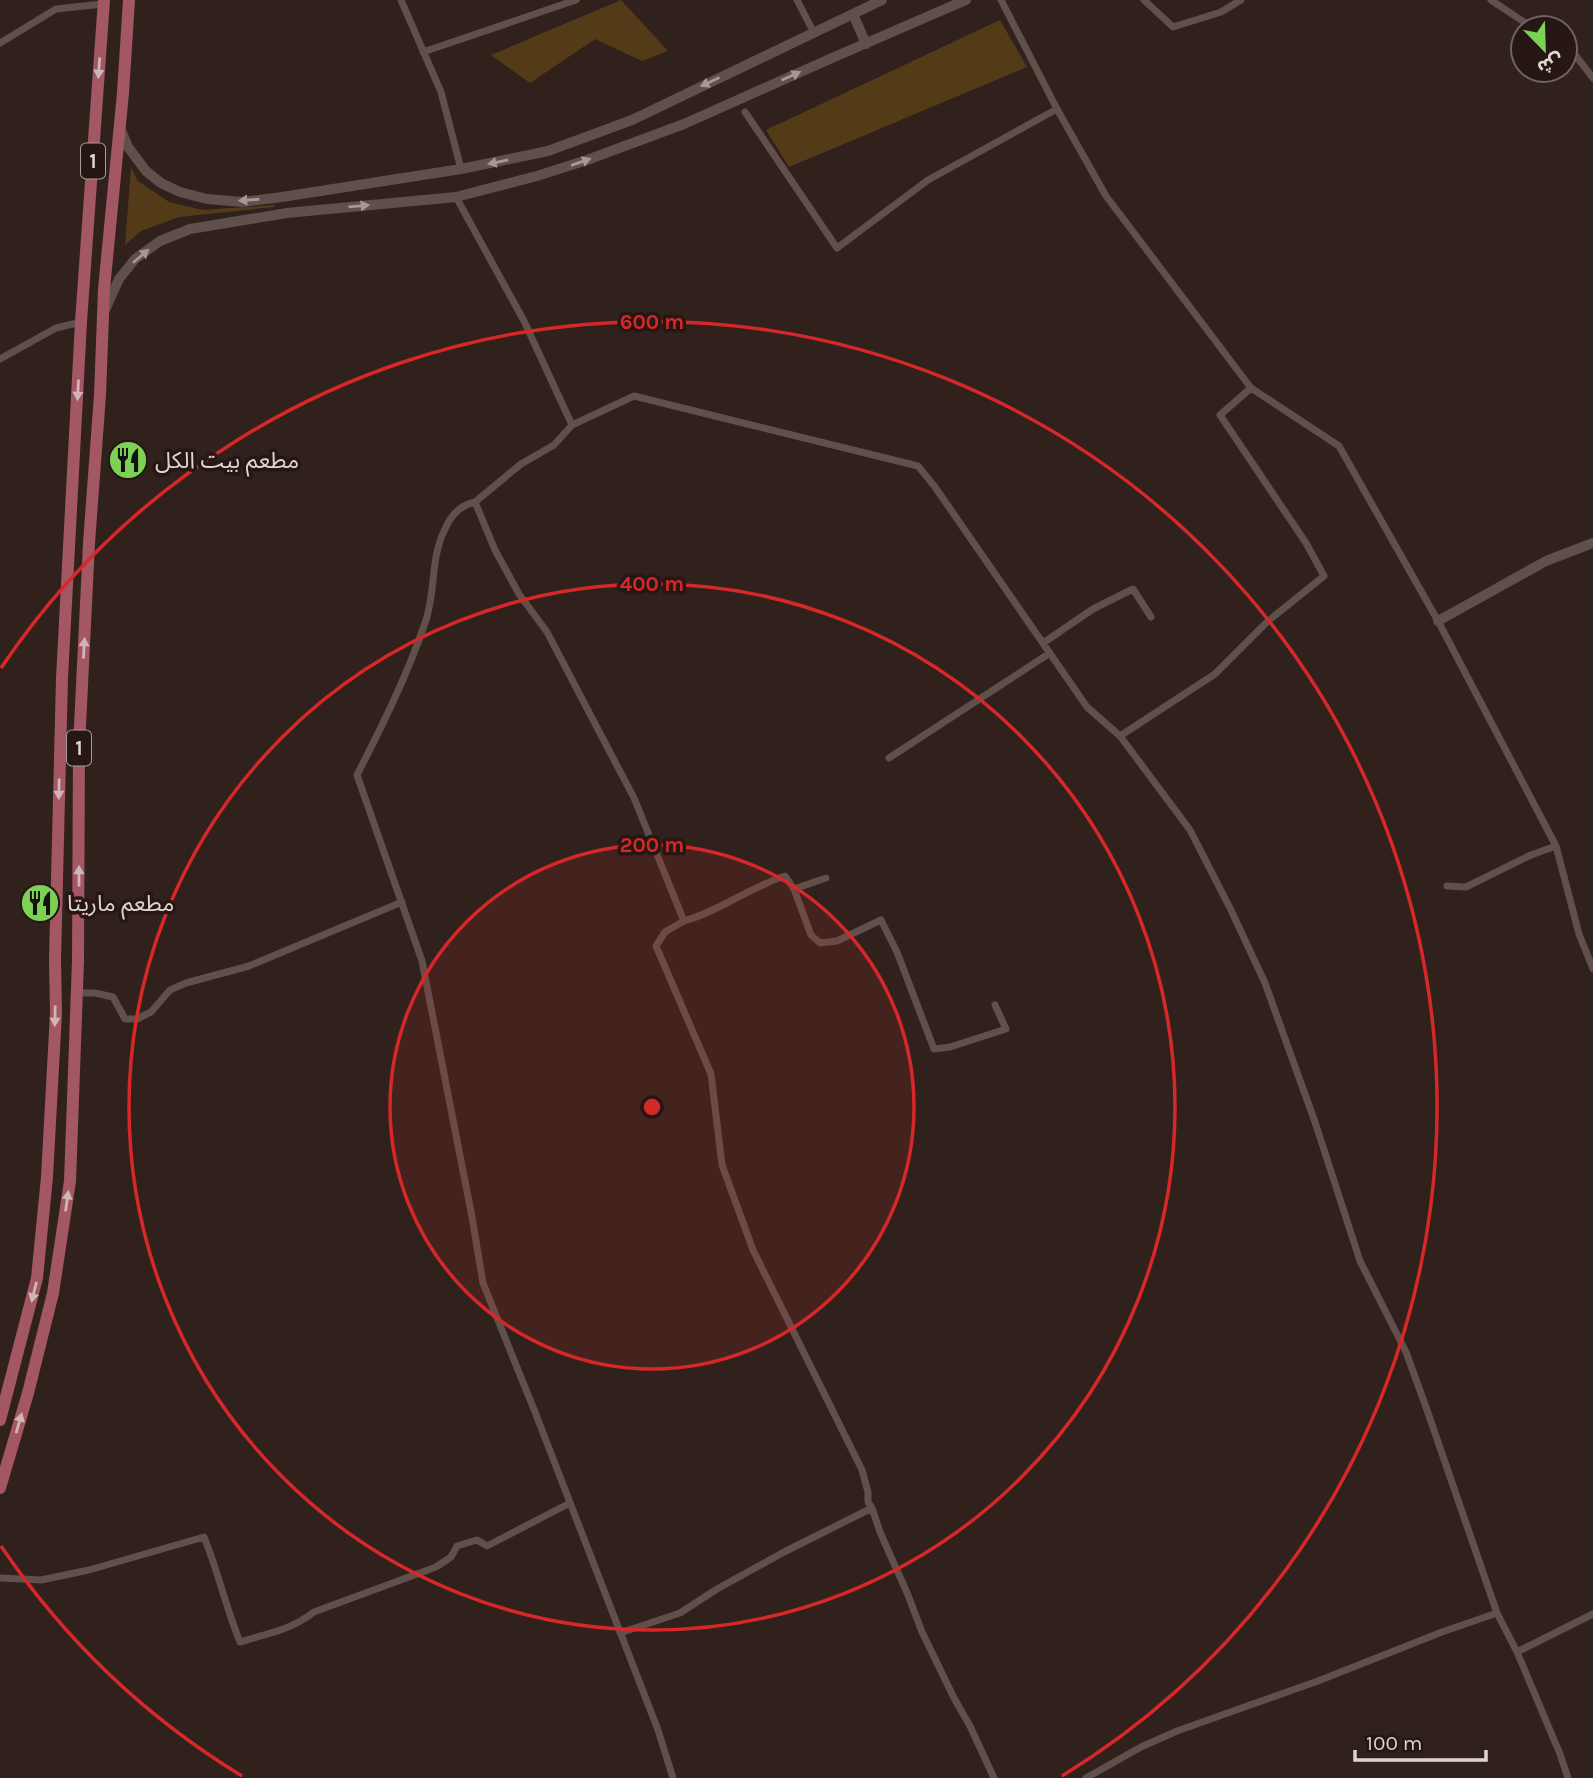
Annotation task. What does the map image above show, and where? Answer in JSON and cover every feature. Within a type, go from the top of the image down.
[{"type":"main road","name":"1","points":[[0,1488],[28,1393],[53,1293],[70,1181],[78,961],[79,746],[89,543],[129,0]]},
{"type":"main road","points":[[120,128],[128,147],[146,171],[161,183],[180,192],[207,199],[242,202],[461,169],[548,151],[632,120],[882,0]]},
{"type":"main road","points":[[104,312],[120,279],[135,259],[160,241],[190,229],[287,213],[456,197],[537,176],[663,132],[967,0]]},
{"type":"main road","name":"1","points":[[0,1420],[37,1278],[47,1177],[56,1013],[62,678],[81,322],[104,2]]},
{"type":"main road","points":[[853,14],[866,44]]},
{"type":"main road","points":[[282,197],[287,213]]},
{"type":"main road","points":[[69,540],[89,543]]},
{"type":"main road","points":[[1438,621],[1546,561],[1593,543]]},
{"type":"main road","points":[[55,960],[78,961]]},
{"type":"main road","points":[[48,1139],[72,1142]]},
{"type":"street","points":[[401,0],[440,92],[461,169]]},
{"type":"street","points":[[424,52],[576,0]]},
{"type":"street","points":[[797,0],[814,33]]},
{"type":"street","points":[[1001,0],[1057,109],[1106,196],[1251,388],[1339,446],[1438,621],[1556,846],[1579,934],[1593,969]]},
{"type":"street","points":[[1144,0],[1173,27],[1221,12],[1241,0]]},
{"type":"street","points":[[1490,0],[1512,14]]},
{"type":"street","points":[[0,43],[56,9],[104,2]]},
{"type":"street","points":[[1579,60],[1593,78]]},
{"type":"street","points":[[745,112],[837,248],[928,180],[1057,109]]},
{"type":"street","points":[[456,197],[524,320],[572,425]]},
{"type":"street","points":[[0,359],[56,328],[81,322]]},
{"type":"street","points":[[1120,737],[1215,674],[1267,622],[1324,576],[1306,543],[1220,415],[1251,388]]},
{"type":"street","points":[[673,1778],[658,1731],[483,1283],[422,961],[357,775],[396,699],[426,621],[435,561],[445,528],[462,505],[475,502],[521,464],[554,444],[572,425],[634,396],[918,466],[1087,707],[1120,737],[1190,830],[1265,983],[1315,1122],[1360,1261],[1406,1352],[1497,1613],[1517,1652],[1568,1778]]},
{"type":"street","points":[[475,502],[495,550],[519,594],[547,632],[634,798],[684,921]]},
{"type":"street","points":[[1043,643],[1093,608],[1133,589],[1151,617]]},
{"type":"street","points":[[889,758],[1050,653]]},
{"type":"street","points":[[1447,886],[1466,887],[1531,855],[1556,846]]},
{"type":"street","points":[[994,1778],[922,1632],[868,1502],[862,1470],[753,1250],[722,1166],[711,1074],[656,946],[665,932],[684,921],[699,917],[785,876],[794,889],[811,934],[820,943],[837,941],[881,920],[897,952],[934,1049],[950,1047],[1006,1028],[995,1005]]},
{"type":"street","points":[[794,889],[825,878]]},
{"type":"street","points":[[77,993],[113,997],[125,1019],[136,1019],[151,1012],[170,990],[249,966],[402,902]]},
{"type":"street","points":[[0,1578],[41,1580],[89,1570],[204,1537],[228,1614],[240,1642],[286,1629],[314,1612],[436,1567],[451,1556],[457,1546],[477,1540],[487,1546],[570,1503]]},
{"type":"street","points":[[620,1633],[680,1613],[784,1552],[872,1508]]},
{"type":"street","points":[[1086,1778],[1162,1737],[1198,1722],[1307,1685],[1497,1613]]},
{"type":"street","points":[[1517,1652],[1593,1614]]},
{"type":"shaded area","points":[[621,0],[668,51],[642,61],[595,39],[530,83],[491,55]]},
{"type":"shaded area","points":[[1000,20],[1027,67],[789,167],[766,130]]},
{"type":"shaded area","points":[[131,167],[138,181],[169,202],[203,210],[274,207],[179,217],[141,231],[125,245]]},
{"type":"place","name":"مطعم بيت الكل","points":[[128,460]]},
{"type":"place","name":"مطعم ماريتا","points":[[40,903]]}]
